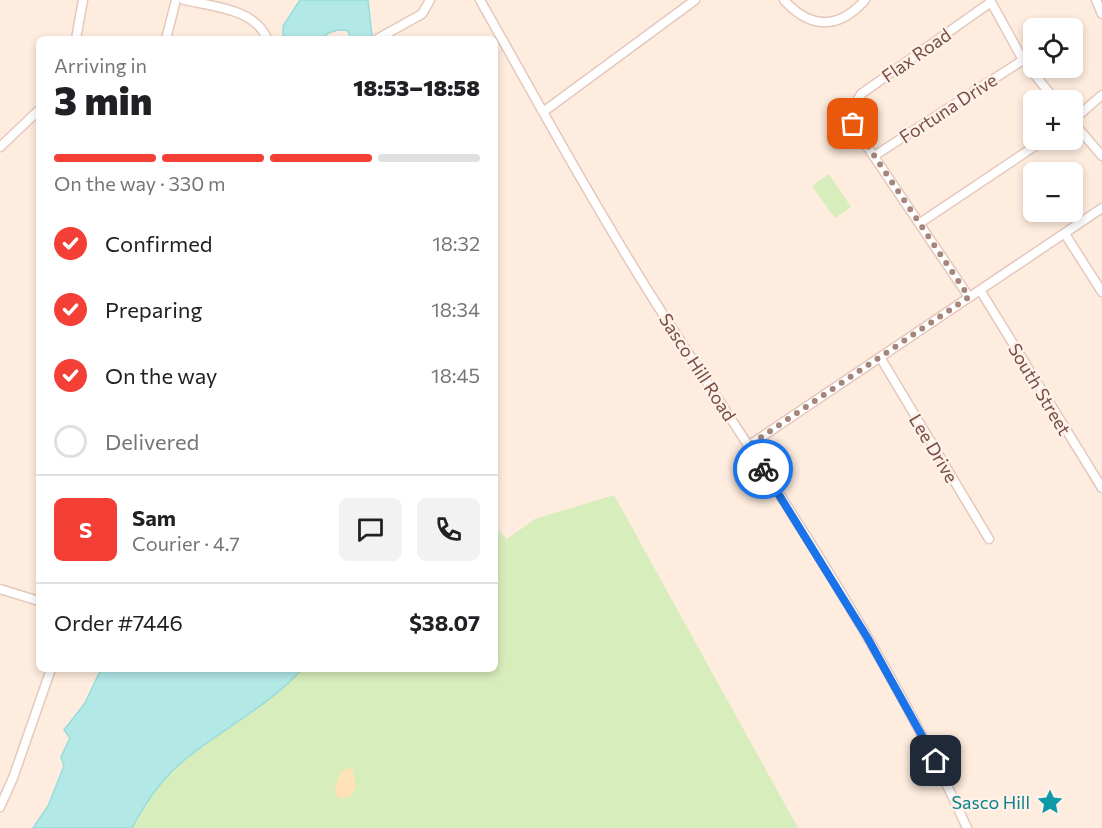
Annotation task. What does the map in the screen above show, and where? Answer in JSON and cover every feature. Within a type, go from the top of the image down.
[{"type":"street","points":[[77,36],[83,0]]},
{"type":"street","points":[[167,36],[176,0]]},
{"type":"street","points":[[184,0],[227,5],[264,30],[266,36]]},
{"type":"street","points":[[382,36],[422,14],[430,0]]},
{"type":"street","name":"Sasco Hill Road","points":[[480,0],[543,112],[651,294],[748,446],[902,697],[967,828]]},
{"type":"street","points":[[543,112],[695,0]]},
{"type":"street","points":[[784,0],[797,14],[813,21],[830,22],[850,16],[865,0]]},
{"type":"street","points":[[1096,0],[1102,14]]},
{"type":"street","points":[[991,1],[1023,60]]},
{"type":"street","name":"Flax Road","points":[[969,297],[853,124],[852,109],[861,94],[991,1]]},
{"type":"street","name":"Fortuna Drive","points":[[874,156],[1023,60]]},
{"type":"street","points":[[1037,78],[1047,90]]},
{"type":"street","points":[[1083,111],[1102,95]]},
{"type":"street","points":[[0,147],[36,113]]},
{"type":"street","points":[[1083,134],[1102,156]]},
{"type":"street","points":[[920,223],[1029,150]]},
{"type":"street","points":[[748,446],[1102,208]]},
{"type":"street","points":[[1065,234],[1102,292]]},
{"type":"street","name":"South Street","points":[[980,290],[1102,488]]},
{"type":"street","name":"Lee Drive","points":[[880,357],[989,538]]},
{"type":"street","points":[[0,589],[36,600]]},
{"type":"street","points":[[0,807],[13,778],[50,672]]},
{"type":"green space","points":[[829,174],[851,207],[835,218],[812,186]]},
{"type":"green space","points":[[614,495],[798,828],[132,828],[154,793],[182,762],[274,695],[299,672],[498,672],[498,530],[507,539],[535,519]]},
{"type":"sand","points":[[352,768],[356,786],[351,796],[341,799],[336,795],[335,787],[342,770]]},
{"type":"water","points":[[300,0],[368,0],[372,36],[350,36],[348,31],[337,30],[326,36],[283,36],[283,26]]},
{"type":"water","points":[[100,672],[299,672],[274,695],[182,762],[154,793],[132,828],[33,828],[48,806],[64,766],[61,757],[70,738],[64,730],[85,703]]},
{"type":"way so far","points":[[763,469],[748,446],[969,297],[853,124]]},
{"type":"place","name":"Sasco Hill","points":[[1050,802]]},
{"type":"route","points":[[763,469],[867,637],[936,761]]}]
